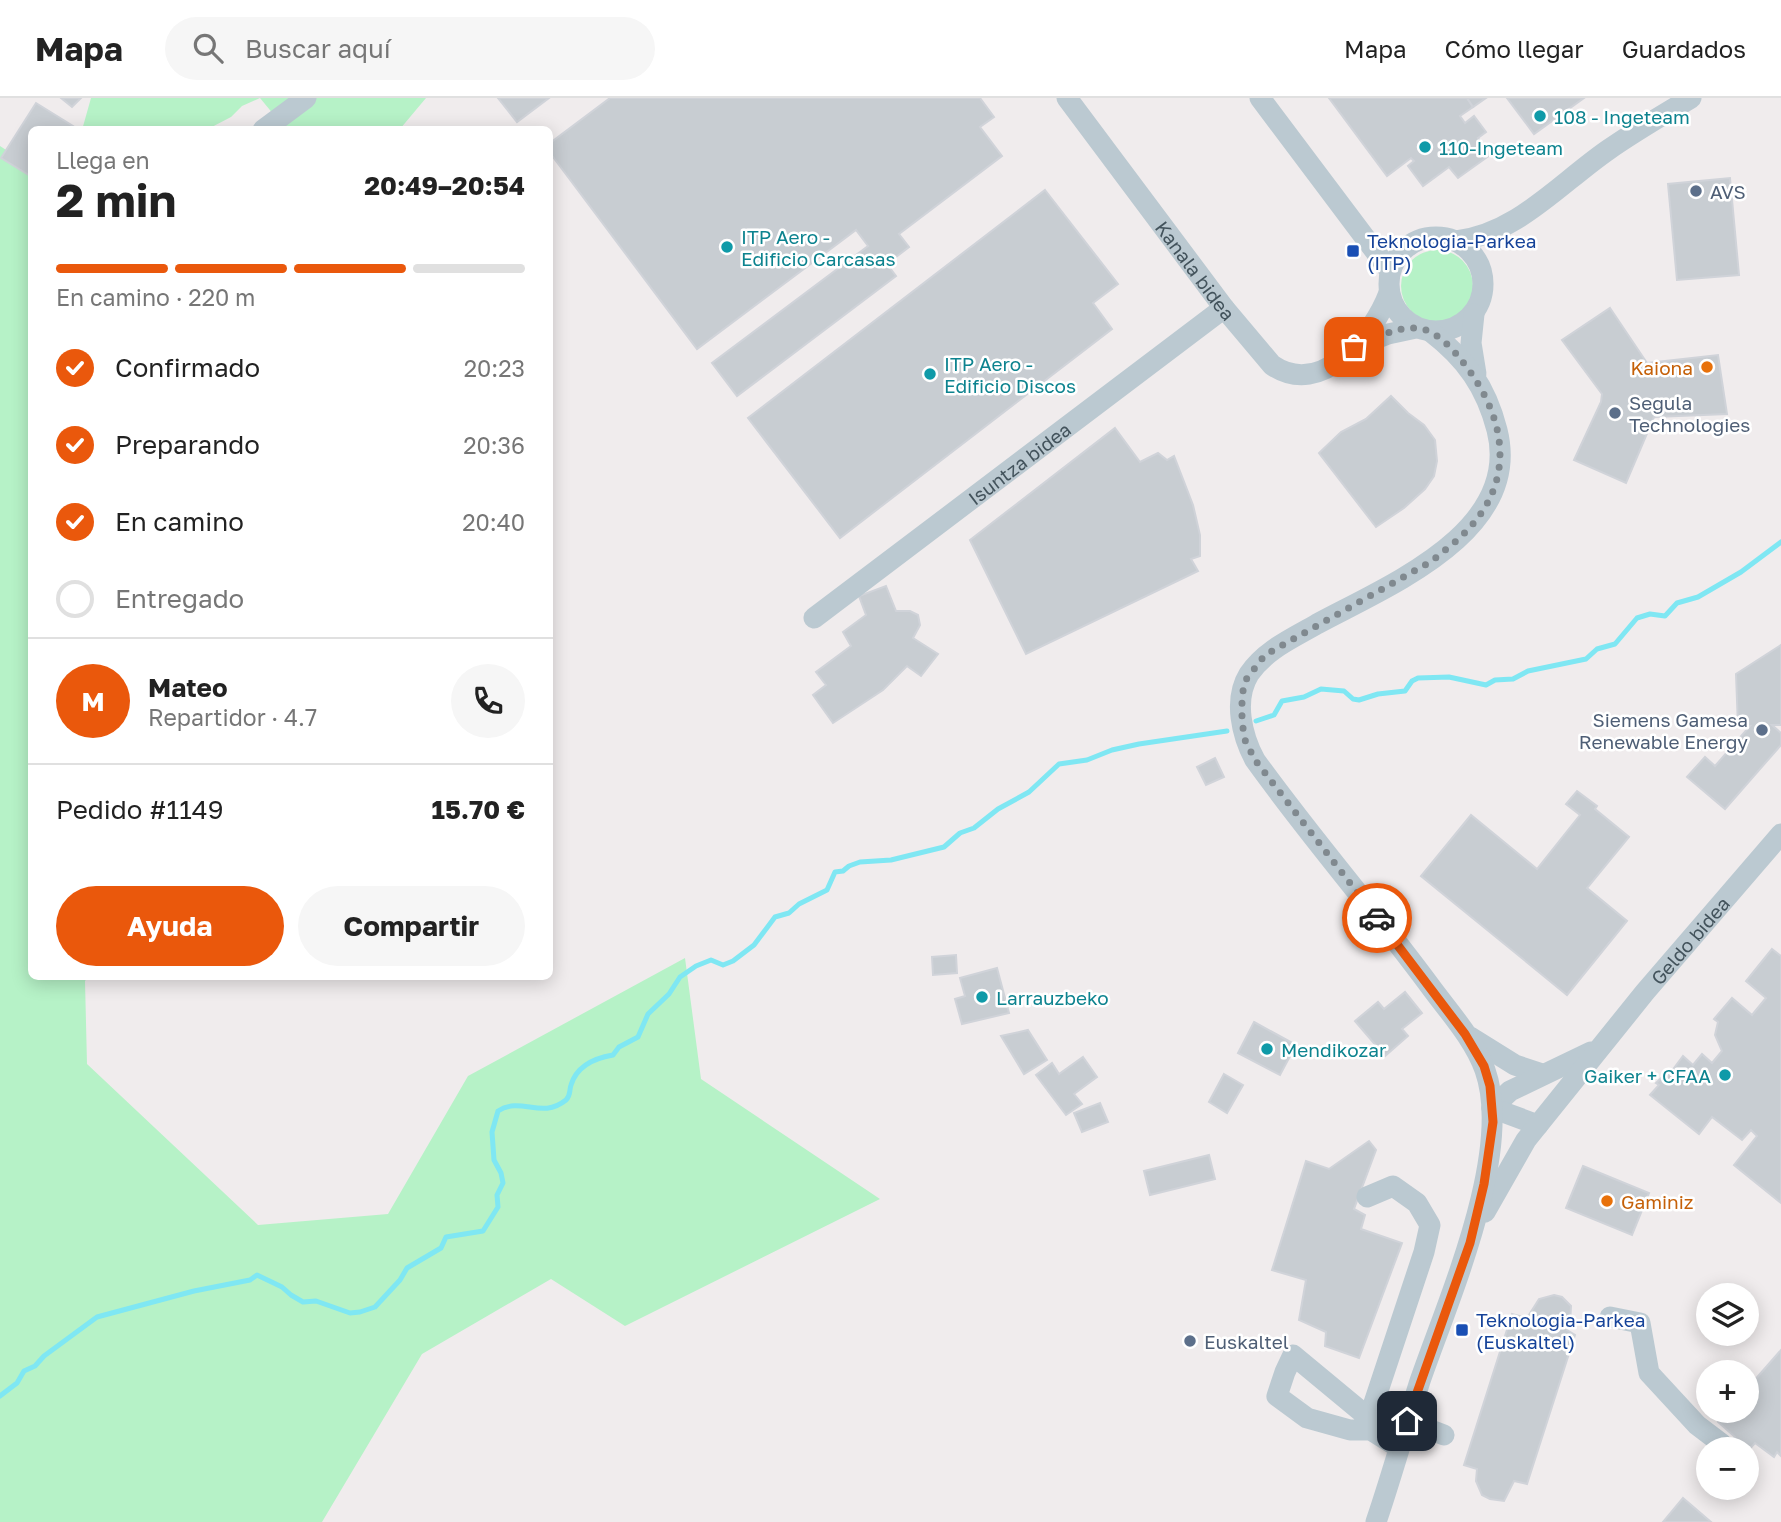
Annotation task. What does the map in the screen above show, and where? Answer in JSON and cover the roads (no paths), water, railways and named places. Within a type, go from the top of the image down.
[{"type":"street","points":[[268,126],[306,98]]},
{"type":"street","name":"Kanala bidea","points":[[1067,98],[1224,307],[1272,365],[1292,375],[1303,376],[1322,371],[1354,347],[1377,319],[1389,293]]},
{"type":"street","points":[[1260,98],[1390,271]]},
{"type":"street","points":[[1456,241],[1475,238],[1505,227],[1608,150],[1691,98]]},
{"type":"street","points":[[1376,1522],[1398,1447],[1470,1243],[1484,1184],[1493,1122],[1490,1086],[1484,1066],[1465,1034],[1405,951],[1344,877],[1255,760],[1245,740],[1242,696],[1245,681],[1265,655],[1432,561],[1473,524],[1490,498],[1499,471],[1501,443],[1490,402],[1458,356],[1399,313],[1389,293],[1390,271],[1397,257],[1409,245],[1423,238],[1440,236],[1456,241],[1478,260],[1483,274],[1482,295],[1474,314],[1472,358],[1480,385]]},
{"type":"street","name":"Isuntza bidea","points":[[814,618],[1224,307]]},
{"type":"street","points":[[1423,330],[1447,331],[1462,325],[1474,314]]},
{"type":"street","name":"Kanala bidea","points":[[1354,347],[1388,334],[1423,330]]},
{"type":"street","name":"Geldo bidea","points":[[1470,1243],[1496,1190],[1538,1125],[1599,1048],[1781,834]]},
{"type":"street","points":[[1465,1034],[1515,1065],[1542,1074]]},
{"type":"street","points":[[1492,1108],[1510,1091],[1599,1048]]},
{"type":"street","points":[[1492,1108],[1538,1125]]},
{"type":"street","points":[[1367,1197],[1393,1186],[1417,1203],[1430,1225],[1370,1424],[1398,1447]]},
{"type":"street","points":[[1610,1317],[1640,1323],[1649,1373],[1688,1417],[1713,1437]]},
{"type":"street","points":[[1407,1421],[1444,1436]]},
{"type":"waterway","points":[[1256,721],[1274,715],[1282,701],[1304,697],[1321,689],[1344,691],[1353,699],[1359,700],[1378,694],[1405,691],[1412,681],[1418,678],[1449,677],[1486,685],[1495,680],[1513,679],[1528,671],[1586,659],[1597,649],[1615,644],[1637,618],[1650,614],[1665,616],[1677,603],[1698,597],[1741,572],[1781,542]]},
{"type":"waterway","points":[[0,1396],[17,1383],[24,1371],[35,1366],[44,1356],[97,1317],[194,1291],[250,1280],[257,1275],[282,1287],[303,1302],[316,1301],[350,1313],[375,1307],[400,1280],[407,1268],[441,1248],[446,1237],[483,1231],[498,1207],[497,1195],[503,1183],[494,1160],[492,1132],[498,1111],[515,1106],[548,1108],[566,1100],[578,1072],[593,1061],[613,1055],[619,1047],[638,1037],[648,1014],[669,994],[680,977],[711,960],[723,965],[733,961],[754,945],[775,917],[789,913],[799,904],[827,890],[835,872],[860,862],[891,860],[944,847],[960,833],[974,828],[998,809],[1029,792],[1059,764],[1087,760],[1112,750],[1139,744],[1227,731]]},
{"type":"place","name":"108 - Ingeteam","points":[[1540,116]]},
{"type":"place","name":"110-Ingeteam","points":[[1425,147]]},
{"type":"place","name":"AVS","points":[[1696,191]]},
{"type":"place","name":"ITP Aero - Edificio Carcasas","points":[[727,247]]},
{"type":"place","name":"Teknologia-Parkea (ITP)","points":[[1353,251]]},
{"type":"place","name":"Kaiona","points":[[1707,367]]},
{"type":"place","name":"ITP Aero - Edificio Discos","points":[[930,374]]},
{"type":"place","name":"Segula Technologies","points":[[1615,413]]},
{"type":"place","name":"Siemens Gamesa Renewable Energy","points":[[1762,730]]},
{"type":"place","name":"Larrauzbeko","points":[[982,997]]},
{"type":"place","name":"Mendikozar","points":[[1267,1049]]},
{"type":"place","name":"Gaiker + CFAA","points":[[1725,1075]]},
{"type":"place","name":"Gaminiz","points":[[1607,1201]]},
{"type":"place","name":"Teknologia-Parkea (Euskaltel)","points":[[1462,1330]]},
{"type":"place","name":"Euskaltel","points":[[1190,1341]]}]
